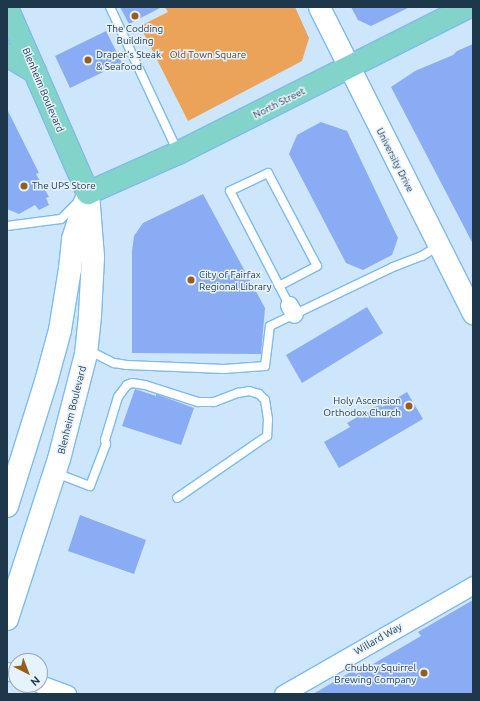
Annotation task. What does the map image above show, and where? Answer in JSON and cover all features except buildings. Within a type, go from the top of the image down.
[{"type":"main road","name":"Blenheim Boulevard","points":[[7,8],[88,193],[93,257],[90,314],[86,350],[55,473],[7,619]]},
{"type":"main road","name":"North Street","points":[[88,193],[232,127],[461,11]]},
{"type":"main road","points":[[7,55],[35,72]]},
{"type":"main road","points":[[7,506],[47,378],[60,330],[70,269],[73,239],[88,193]]},
{"type":"street","name":"University Drive","points":[[318,7],[473,313]]},
{"type":"street","name":"Willard Way","points":[[283,694],[473,585]]},
{"type":"street","points":[[48,687],[67,694]]},
{"type":"lane","points":[[110,7],[178,153]]},
{"type":"lane","points":[[279,286],[317,266],[268,173],[230,191],[291,310]]},
{"type":"lane","points":[[7,226],[61,219],[88,193]]},
{"type":"lane","points":[[86,350],[127,366],[224,369],[266,366],[270,326],[291,310],[422,256],[438,246]]},
{"type":"lane","points":[[55,473],[90,486],[106,444],[105,440],[118,397],[127,385],[132,383],[145,385],[198,402],[214,402],[238,393],[249,391],[258,394],[265,400],[268,419],[267,436],[177,498]]},
{"type":"green space","name":"Old Town Square","points":[[165,7],[295,7],[309,38],[302,61],[188,121],[140,26],[168,12]]},
{"type":"place","name":"The Codding Building","points":[[135,16]]},
{"type":"place","name":"Draper’s Steak & Seafood","points":[[88,60]]},
{"type":"place","name":"The UPS Store","points":[[24,186]]},
{"type":"place","name":"City of Fairfax Regional Library","points":[[191,280]]},
{"type":"place","name":"Holy Ascension Orthodox Church","points":[[409,406]]},
{"type":"place","name":"Chubby Squirrel Brewing Company","points":[[424,673]]}]
